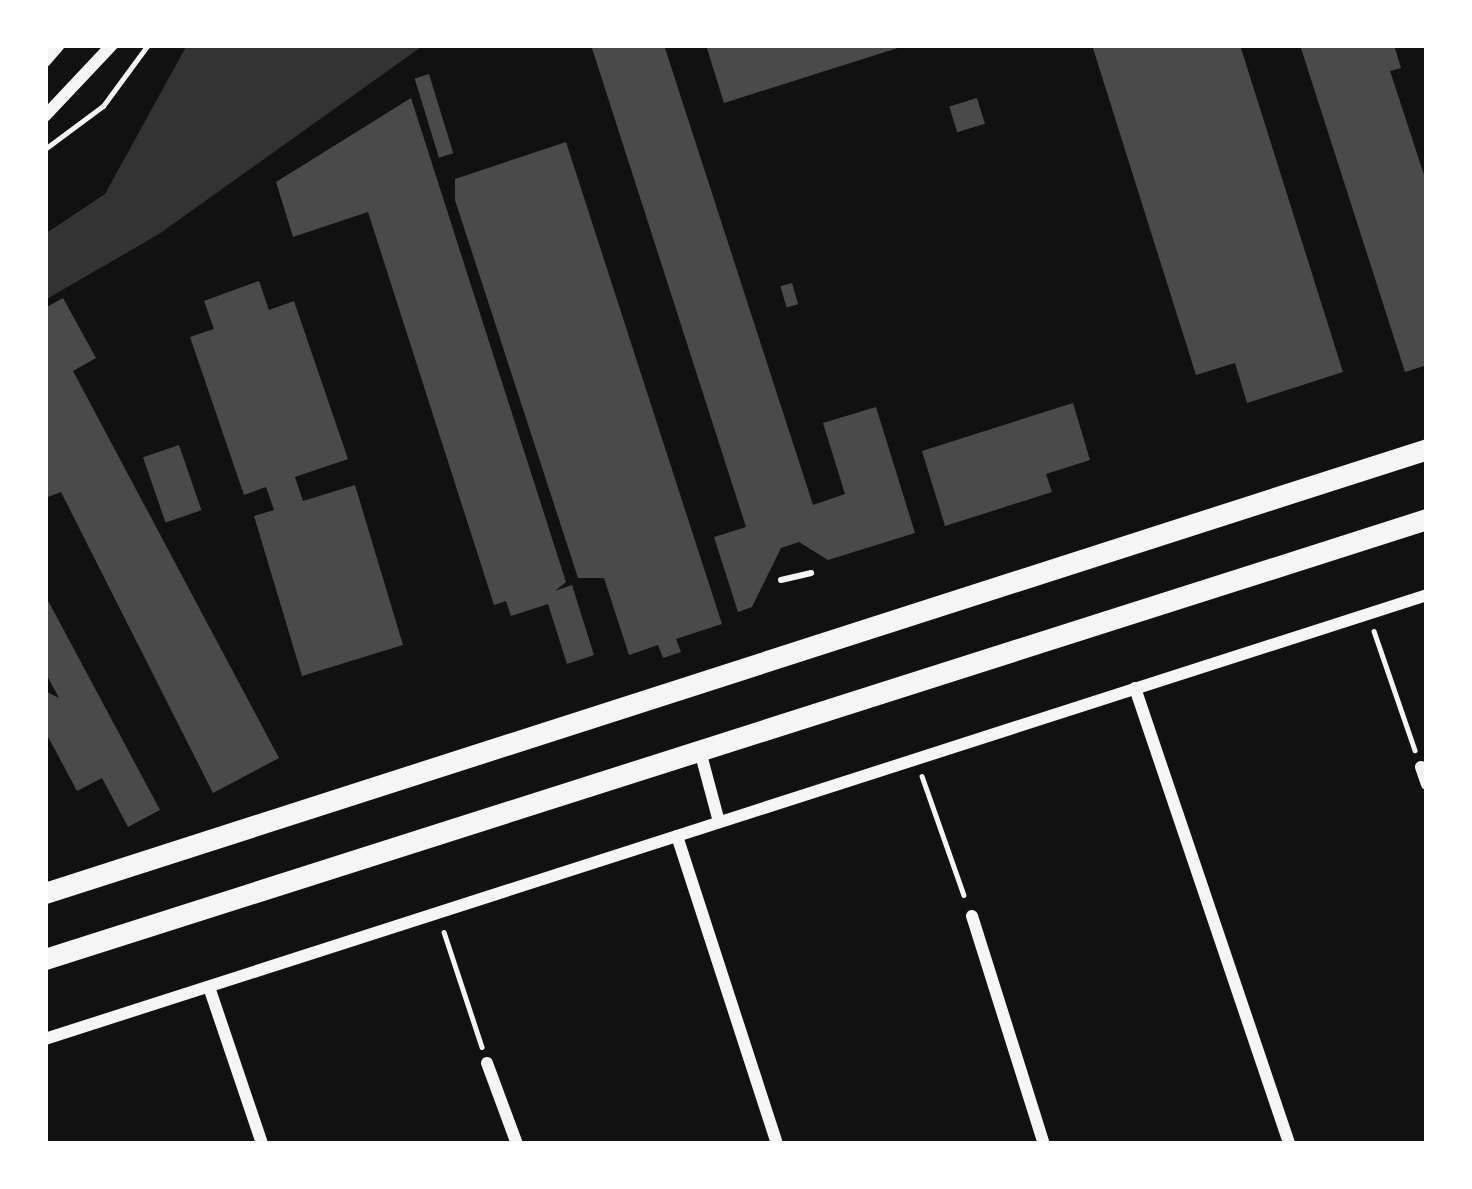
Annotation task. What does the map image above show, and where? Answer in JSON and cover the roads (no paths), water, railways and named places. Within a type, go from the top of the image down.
[{"type":"main road","points":[[45,893],[1427,449]]},
{"type":"main road","points":[[45,959],[1427,519]]},
{"type":"street","points":[[45,61],[59,45]]},
{"type":"street","points":[[45,116],[112,45]]},
{"type":"street","points":[[45,1039],[1427,595]]},
{"type":"street","points":[[1136,688],[1288,1144]]},
{"type":"street","points":[[700,751],[719,822]]},
{"type":"street","points":[[1421,767],[1427,784]]},
{"type":"street","points":[[677,836],[778,1144]]},
{"type":"street","points":[[972,916],[1044,1144]]},
{"type":"street","points":[[209,987],[262,1144]]},
{"type":"street","points":[[487,1064],[517,1144]]},
{"type":"lane","points":[[781,580],[811,573]]}]
